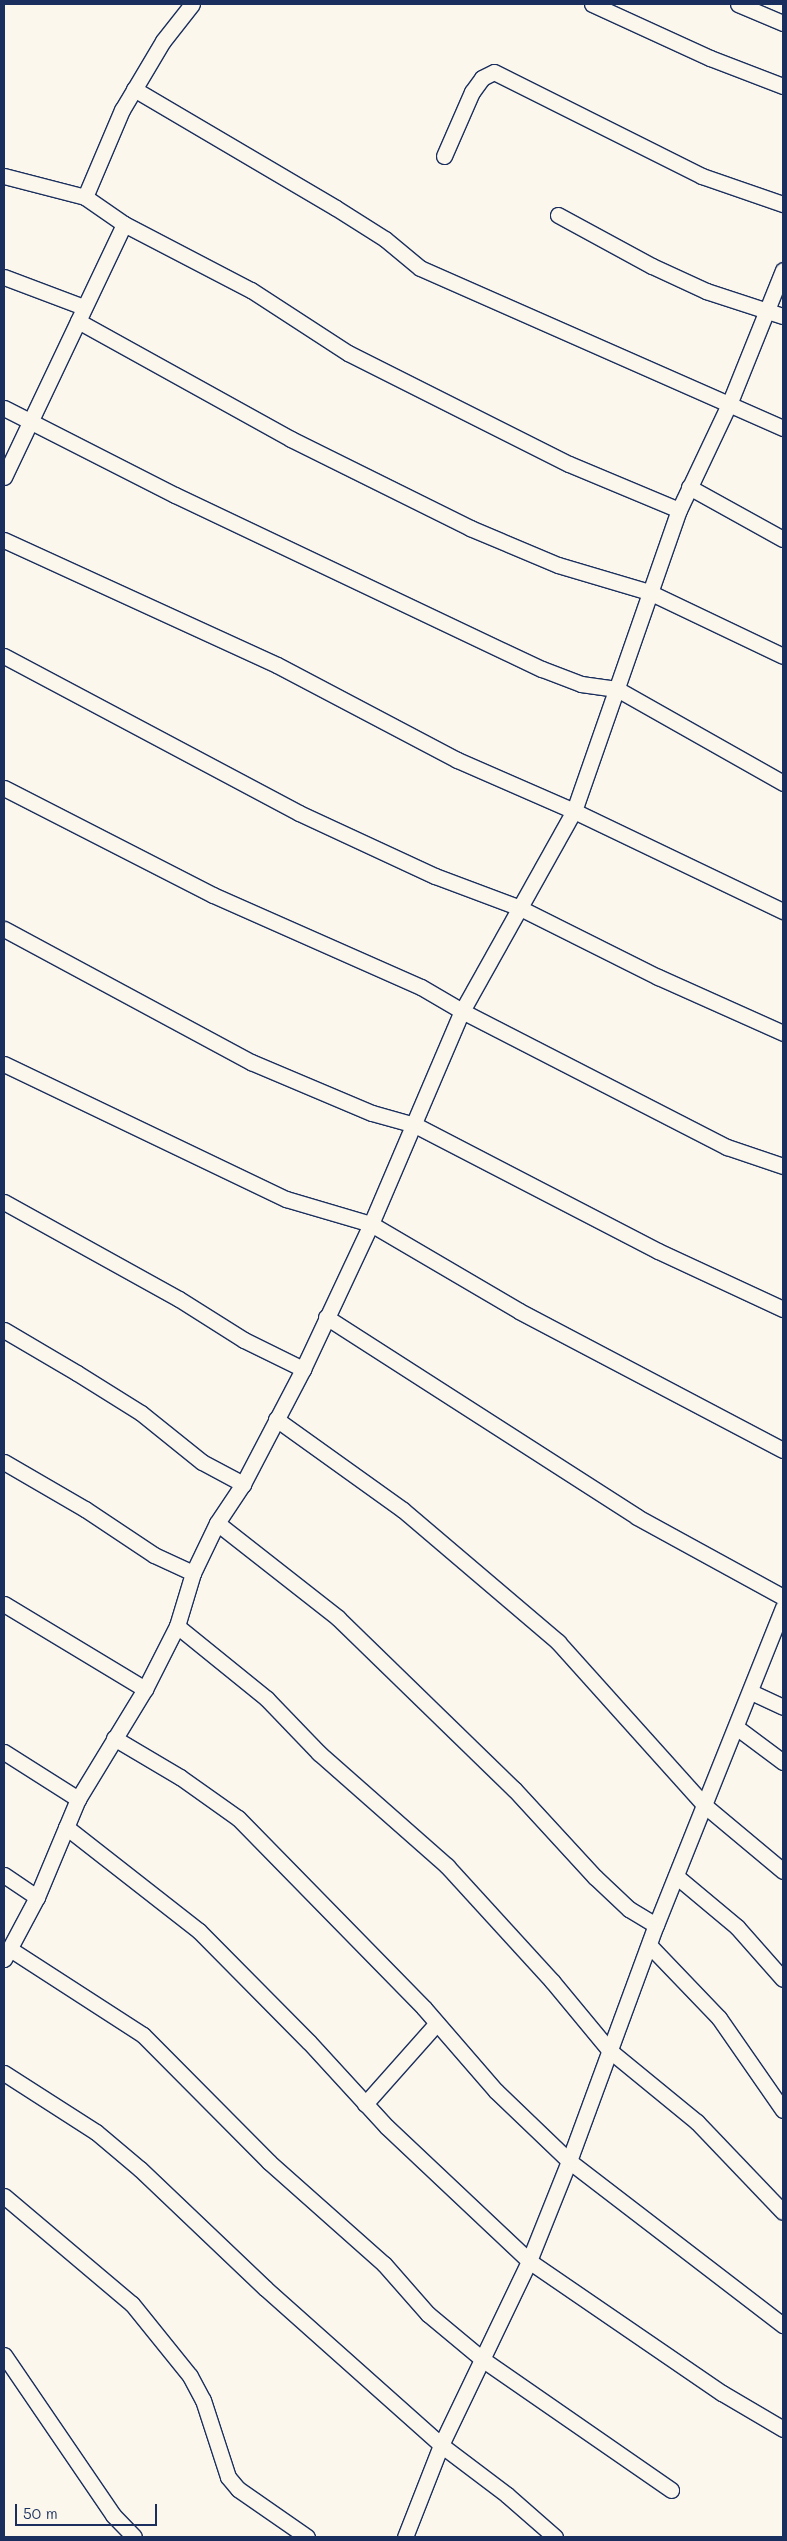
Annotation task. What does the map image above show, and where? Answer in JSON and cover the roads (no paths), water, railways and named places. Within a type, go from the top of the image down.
[{"type":"street","points":[[85,197],[134,89],[163,41],[192,4]]},
{"type":"street","points":[[592,4],[710,58],[783,86]]},
{"type":"street","points":[[738,4],[783,23]]},
{"type":"street","points":[[444,156],[472,92],[482,78],[494,72],[702,176],[783,204]]},
{"type":"street","points":[[134,89],[385,239],[420,268],[640,366],[730,402],[783,428]]},
{"type":"street","points":[[4,176],[85,197],[124,224],[276,305],[341,349],[560,460],[679,510]]},
{"type":"street","points":[[558,215],[652,266],[706,291],[783,316]]},
{"type":"street","points":[[4,477],[124,224]]},
{"type":"street","points":[[671,2490],[482,2359],[428,2314],[384,2264],[269,2162],[143,2035],[7,1954],[37,1897],[78,1799],[145,1689],[177,1626],[193,1573],[217,1523],[243,1484],[303,1369],[415,1125],[462,1011],[518,907],[574,810],[617,689],[648,592],[679,510],[730,402],[783,270]]},
{"type":"street","points":[[4,277],[84,307]]},
{"type":"street","points":[[78,321],[291,439],[470,528],[558,565],[648,592],[783,656]]},
{"type":"street","points":[[4,408],[31,419],[175,495],[542,669],[580,684],[617,689],[783,783]]},
{"type":"street","points":[[689,487],[783,539]]},
{"type":"street","points":[[4,540],[277,665],[457,760],[574,810],[783,911]]},
{"type":"street","points":[[4,656],[298,813],[435,876],[518,907],[658,977],[783,1033]]},
{"type":"street","points":[[4,788],[204,891],[421,987],[462,1011],[727,1147],[783,1166]]},
{"type":"street","points":[[4,929],[252,1062],[372,1113],[415,1125],[658,1251],[783,1309]]},
{"type":"street","points":[[4,1064],[286,1199],[371,1224],[519,1311],[783,1450]]},
{"type":"street","points":[[4,1202],[179,1299],[244,1340],[303,1369]]},
{"type":"street","points":[[326,1317],[637,1517],[783,1597]]},
{"type":"street","points":[[4,1330],[78,1373],[140,1413],[202,1462],[243,1484]]},
{"type":"street","points":[[276,1419],[403,1510],[558,1642],[704,1805],[783,1871]]},
{"type":"street","points":[[4,1462],[85,1509],[154,1555],[193,1573]]},
{"type":"street","points":[[217,1523],[338,1618],[514,1789],[595,1877],[629,1908],[656,1925]]},
{"type":"street","points":[[4,1604],[145,1689]]},
{"type":"street","points":[[405,2537],[441,2445],[529,2261],[569,2161],[656,1925],[751,1692],[783,1607]]},
{"type":"street","points":[[177,1626],[267,1699],[319,1753],[447,1866],[552,1981],[609,2050],[697,2122],[783,2212]]},
{"type":"street","points":[[751,1692],[783,1707]]},
{"type":"street","points":[[736,1726],[783,1762]]},
{"type":"street","points":[[114,1738],[180,1777],[238,1818],[437,2023],[496,2091],[569,2161],[783,2326]]},
{"type":"street","points":[[4,1752],[78,1799]]},
{"type":"street","points":[[66,1827],[199,1931],[309,2042],[365,2104],[458,2197],[529,2261],[722,2393],[783,2429]]},
{"type":"street","points":[[4,1875],[37,1897]]},
{"type":"street","points":[[676,1876],[737,1927],[783,1979]]},
{"type":"street","points":[[649,1945],[719,2018],[783,2110]]},
{"type":"street","points":[[365,2104],[437,2023]]},
{"type":"street","points":[[4,2072],[96,2132],[140,2169],[265,2288],[441,2445],[507,2495],[555,2537]]},
{"type":"street","points":[[4,2196],[132,2304],[190,2376],[203,2400],[228,2477],[238,2488],[307,2537]]},
{"type":"street","points":[[4,2355],[113,2515],[134,2537]]}]
